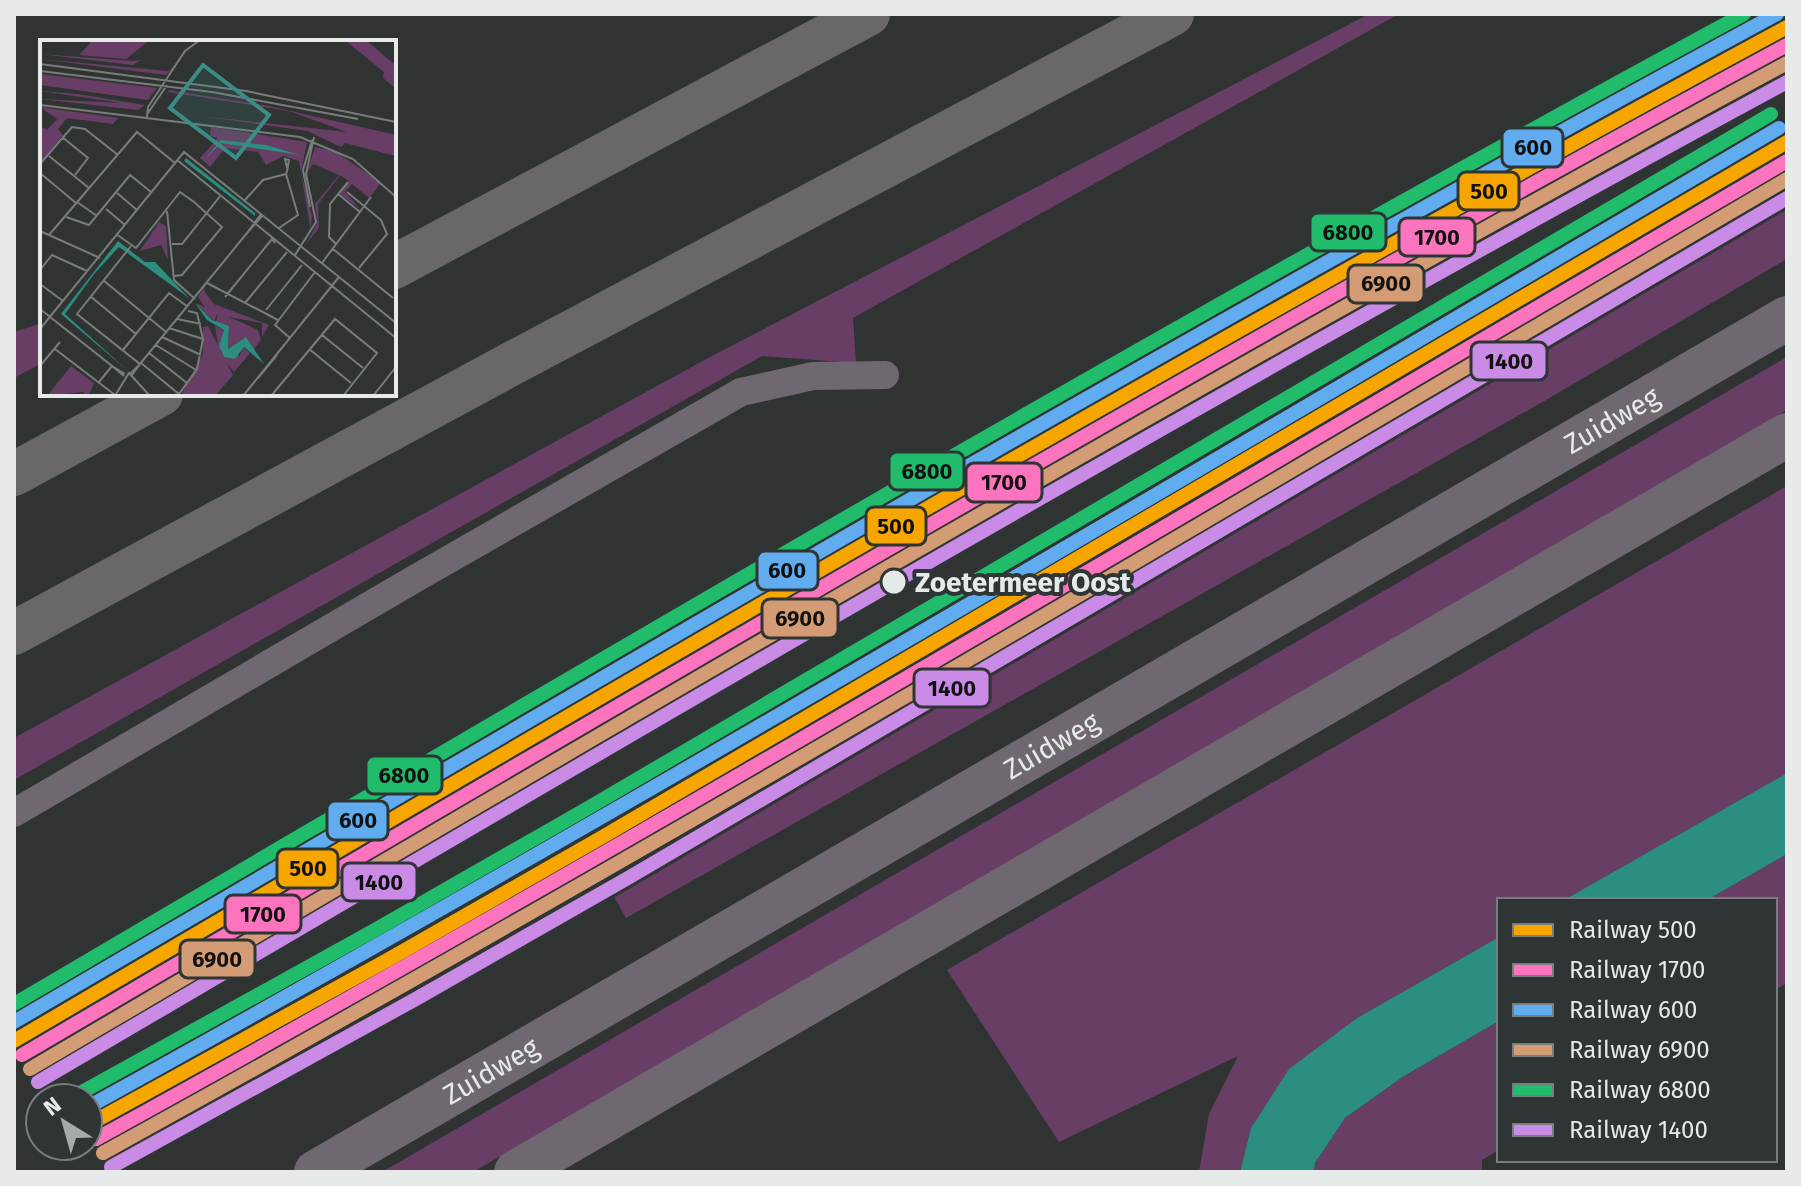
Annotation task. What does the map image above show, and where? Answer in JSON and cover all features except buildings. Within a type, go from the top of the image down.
[{"type":"highway","points":[[396,266],[868,14]]},
{"type":"highway","points":[[14,633],[537,350],[1172,14]]},
{"type":"highway","points":[[14,474],[157,396]]},
{"type":"main road","name":"Zuidweg","points":[[316,1172],[1787,318]]},
{"type":"main road","points":[[516,1172],[1787,435]]},
{"type":"lane","points":[[14,813],[741,392],[813,376],[885,375]]},
{"type":"shaded area","points":[[1369,14],[1399,14],[853,318],[856,363],[762,356],[14,780],[14,738],[710,357]]},
{"type":"shaded area","points":[[1787,175],[1787,259],[1546,400],[626,918],[606,883],[801,769]]},
{"type":"shaded area","points":[[40,324],[40,364],[14,378],[14,332]]},
{"type":"shaded area","points":[[1787,357],[1787,410],[473,1172],[382,1172]]},
{"type":"shaded area","points":[[1787,486],[1787,773],[1568,898],[1497,898],[1497,938],[1357,1018],[1251,1128],[1240,1172],[1199,1172],[1209,1114],[1238,1056],[1059,1142],[947,970]]},
{"type":"shaded area","points":[[1787,773],[1787,854],[1710,898],[1568,898]]},
{"type":"shaded area","points":[[1787,854],[1787,983],[1777,989],[1777,898],[1710,898]]},
{"type":"shaded area","points":[[1497,938],[1497,1022],[1404,1076],[1345,1118],[1315,1163],[1314,1172],[1240,1172],[1251,1128],[1289,1069],[1357,1018]]},
{"type":"shaded area","points":[[1497,1022],[1497,1151],[1482,1160],[1482,1172],[1314,1172],[1315,1163],[1345,1118],[1404,1076]]},
{"type":"rail line","name":"6800","points":[[14,1004],[1091,377],[1744,14]]},
{"type":"rail line","name":"600","points":[[14,1022],[1111,384],[1777,14]]},
{"type":"rail line","name":"500","points":[[14,1041],[1118,399],[1787,27]]},
{"type":"rail line","name":"1700","points":[[22,1055],[1120,416],[1787,45]]},
{"type":"rail line","name":"6900","points":[[30,1069],[1123,432],[1787,63]]},
{"type":"rail line","name":"1400","points":[[38,1082],[690,700],[1127,449],[1787,82]]},
{"type":"rail line","name":"6800","points":[[100,1082],[588,808],[1771,114]]},
{"type":"rail line","name":"600","points":[[104,1098],[725,746],[1779,128]]},
{"type":"rail line","name":"500","points":[[104,1116],[604,836],[1787,142]]},
{"type":"rail line","name":"1700","points":[[104,1135],[733,778],[1787,161]]},
{"type":"rail line","name":"6900","points":[[104,1152],[738,794],[1787,179]]},
{"type":"rail line","name":"1400","points":[[111,1167],[628,878],[1787,198]]},
{"type":"place","name":"Zoetermeer Oost","points":[[894,582]]}]
